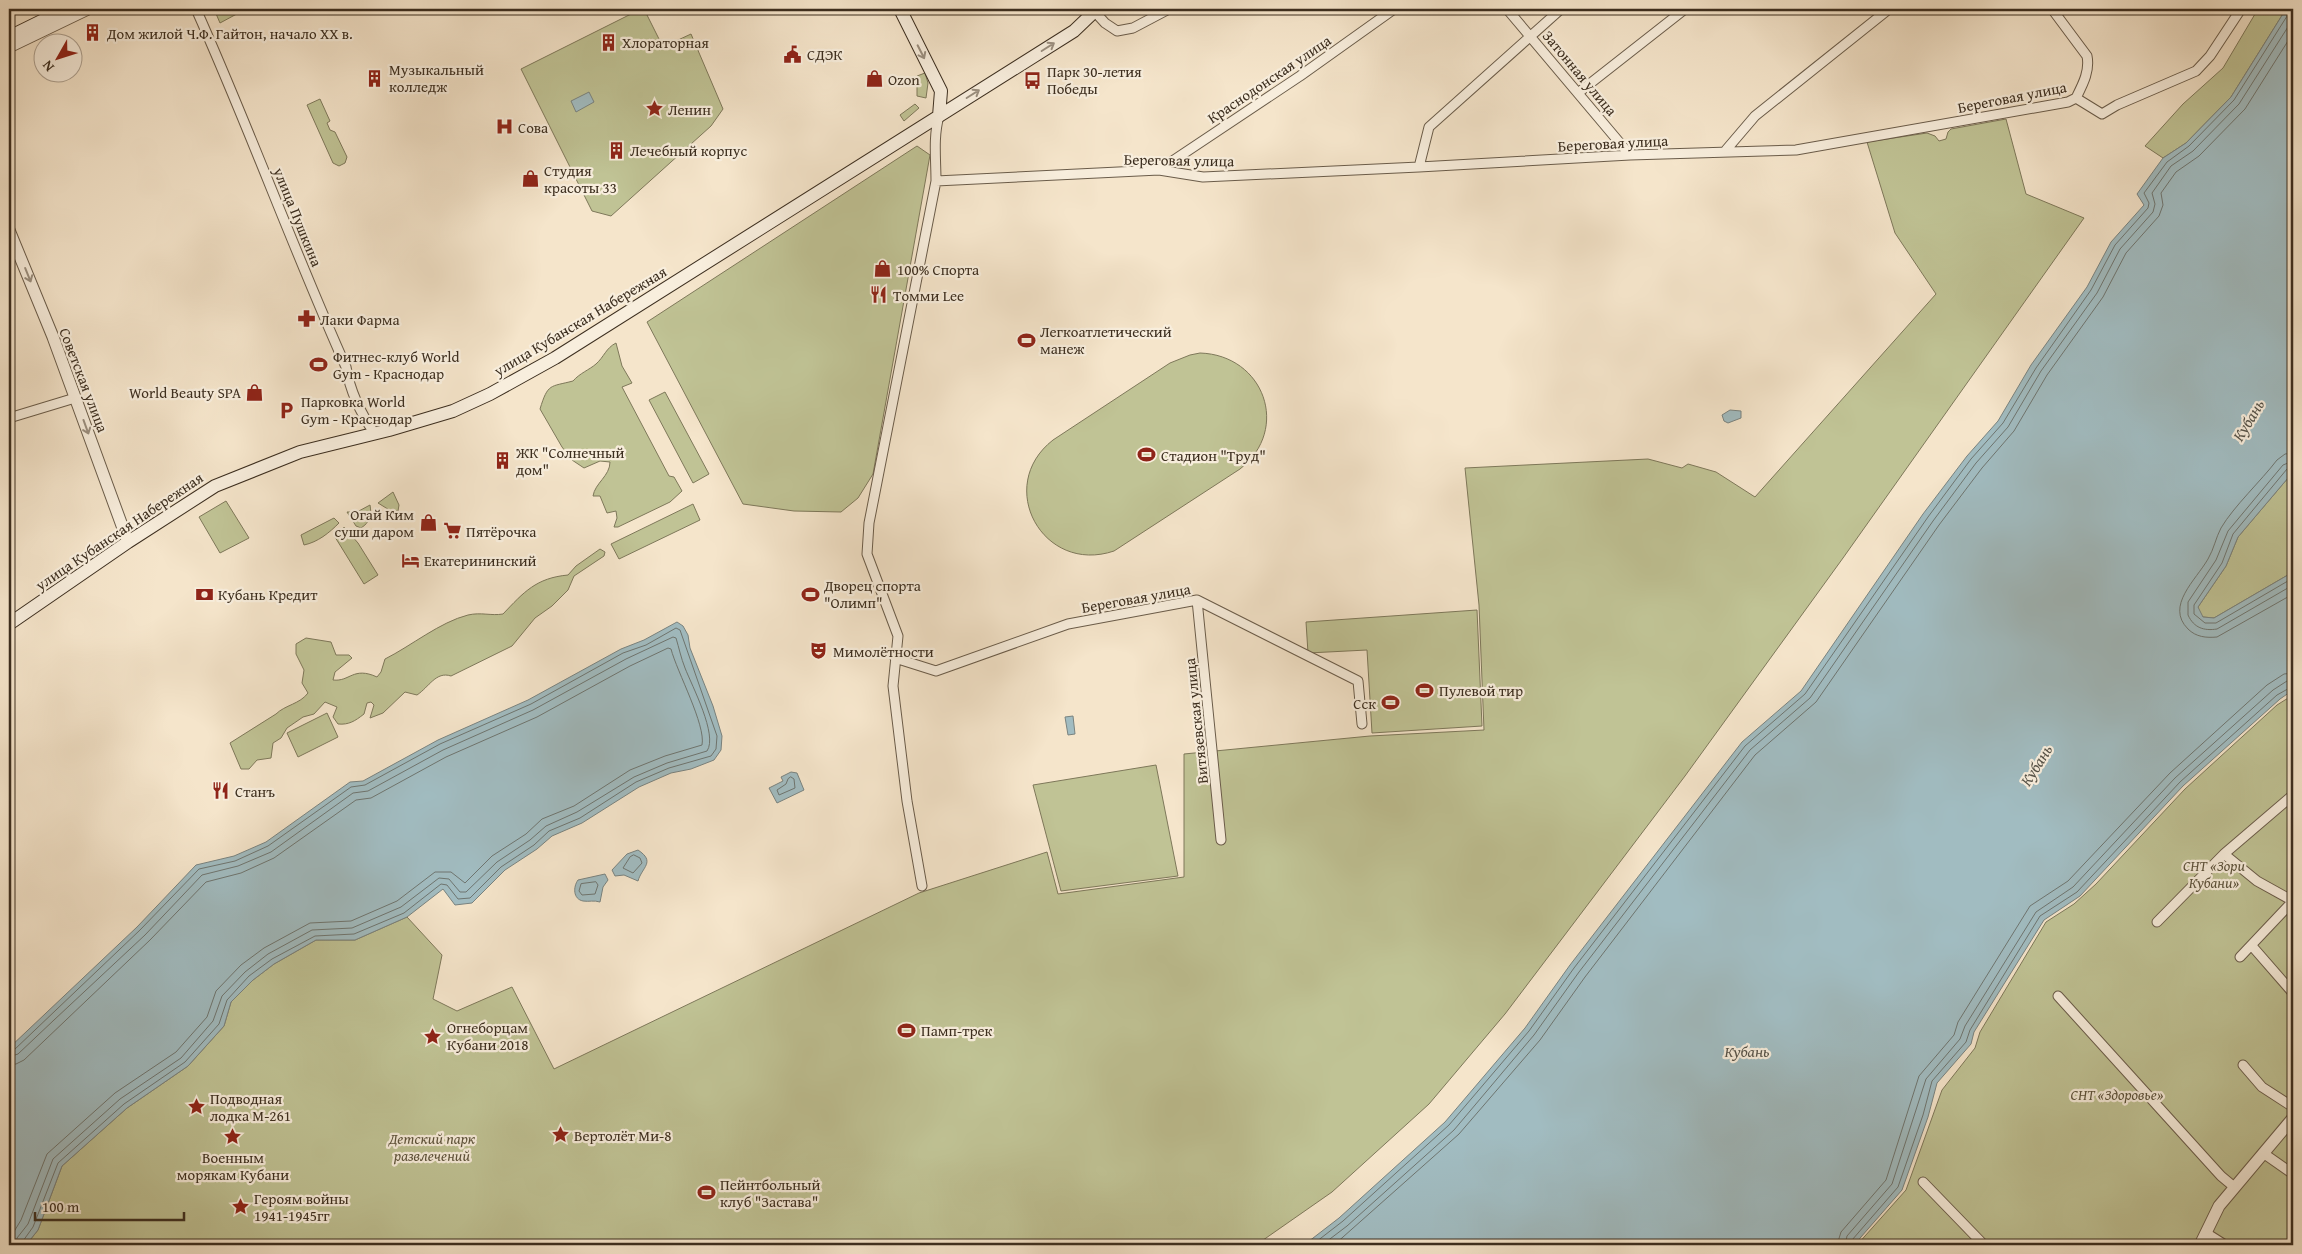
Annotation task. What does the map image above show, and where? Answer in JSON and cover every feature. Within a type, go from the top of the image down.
[{"type":"main road","points":[[9,36],[66,9]]},
{"type":"main road","points":[[900,9],[941,91],[939,116]]},
{"type":"main road","name":"улица Кубанская Набережная","points":[[9,624],[128,542],[215,486],[300,452],[375,434],[453,411],[524,376],[1074,31],[1096,10]]},
{"type":"street","points":[[9,47],[88,9]]},
{"type":"street","name":"улица Пушкина","points":[[196,9],[229,82],[308,281],[346,368],[348,380],[361,410],[375,434]]},
{"type":"street","points":[[1096,10],[1105,23],[1117,31],[1133,28],[1169,9]]},
{"type":"street","name":"Краснодонская улица","points":[[1159,170],[1300,76],[1394,9]]},
{"type":"street","name":"Затонная улица","points":[[1507,9],[1630,155]]},
{"type":"street","points":[[1419,168],[1429,128],[1561,9]]},
{"type":"street","points":[[1578,92],[1686,9]]},
{"type":"street","points":[[1726,150],[1755,116],[1889,9]]},
{"type":"street","points":[[2052,9],[2087,56],[2086,74],[2076,98]]},
{"type":"street","name":"Береговая улица","points":[[936,181],[1159,170],[1203,177],[1419,168],[1726,150],[1796,150],[2068,102],[2076,98],[2102,114],[2116,105],[2196,71],[2210,56],[2241,9]]},
{"type":"street","points":[[922,886],[907,801],[893,686],[898,636],[866,554],[936,181],[937,147],[934,134],[939,116]]},
{"type":"street","name":"Советская улица","points":[[9,230],[75,398],[128,542]]},
{"type":"street","points":[[9,418],[75,398]]},
{"type":"street","name":"Береговая улица","points":[[896,658],[936,670],[1068,624],[1197,600],[1358,681],[1362,724]]},
{"type":"street","name":"Витязевская улица","points":[[1197,600],[1222,840]]},
{"type":"street","points":[[2157,922],[2224,854],[2293,795]]},
{"type":"street","points":[[2224,854],[2257,881],[2293,901],[2240,957]]},
{"type":"street","points":[[2252,946],[2293,993]]},
{"type":"street","points":[[2058,996],[2221,1176],[2234,1186]]},
{"type":"street","points":[[2243,1065],[2262,1087],[2293,1107]]},
{"type":"street","points":[[2200,1245],[2219,1206],[2293,1118]]},
{"type":"street","points":[[2263,1154],[2293,1174]]},
{"type":"street","points":[[1923,1182],[1984,1245]]},
{"type":"street","points":[[2206,1233],[2225,1245]]},
{"type":"green space","points":[[214,9],[246,9],[220,23]]},
{"type":"green space","points":[[644,9],[663,47],[691,34],[723,109],[711,126],[611,216],[592,211],[521,69]]},
{"type":"green space","points":[[2258,9],[2286,9],[2231,97],[2186,143],[2163,158],[2145,146],[2183,104],[2223,68]]},
{"type":"green space","points":[[925,73],[928,83],[926,98],[917,96],[917,76]]},
{"type":"green space","points":[[320,99],[330,121],[327,123],[330,130],[335,132],[347,157],[345,163],[339,166],[333,163],[307,105]]},
{"type":"green space","points":[[915,104],[919,108],[904,121],[900,115]]},
{"type":"green space","name":"Детский парк развлечений","points":[[2006,119],[2026,194],[2084,218],[1843,558],[1685,776],[1505,1014],[1429,1104],[1332,1192],[1256,1245],[26,1245],[38,1230],[62,1166],[127,1108],[188,1066],[224,1026],[231,1002],[253,980],[274,964],[316,940],[355,940],[407,917],[442,955],[433,999],[457,1011],[512,987],[554,1069],[919,893],[1047,852],[1058,894],[1184,877],[1184,754],[1370,736],[1484,730],[1479,605],[1465,468],[1648,459],[1682,468],[1688,464],[1716,472],[1755,497],[1936,294],[1895,233],[1867,142],[1927,133],[1935,136],[1939,141],[1946,139],[1951,129]]},
{"type":"green space","points":[[917,146],[930,155],[873,474],[858,498],[841,512],[794,511],[743,504],[647,322]]},
{"type":"green space","points":[[616,343],[622,366],[632,383],[622,387],[669,476],[674,477],[682,491],[670,502],[618,527],[614,527],[617,518],[616,511],[607,513],[600,496],[593,496],[596,487],[608,471],[610,462],[600,461],[584,468],[572,460],[562,447],[540,409],[548,390],[559,384],[573,381],[596,364],[610,347]]},
{"type":"green space","name":"Стадион \"Труд\"","points":[[1200,353],[1222,357],[1240,366],[1254,380],[1263,397],[1267,415],[1264,434],[1256,453],[1240,469],[1114,551],[1089,555],[1066,550],[1048,539],[1035,522],[1028,502],[1028,480],[1036,459],[1053,440],[1170,363]]},
{"type":"green space","points":[[665,392],[709,474],[693,483],[649,400]]},
{"type":"green space","points":[[2293,468],[2293,572],[2214,618],[2203,617],[2199,613],[2198,607],[2226,566],[2238,537],[2288,478]]},
{"type":"green space","points":[[393,492],[399,505],[398,511],[391,511],[378,503]]},
{"type":"green space","points":[[226,501],[249,538],[220,553],[199,517]]},
{"type":"green space","points":[[693,504],[700,520],[619,559],[611,544]]},
{"type":"green space","points":[[370,505],[371,512],[368,521],[361,528],[356,526],[347,512],[357,512]]},
{"type":"green space","points":[[334,518],[339,523],[319,539],[304,545],[301,535]]},
{"type":"green space","points":[[344,527],[358,543],[378,575],[364,584],[335,537]]},
{"type":"green space","points":[[600,549],[605,552],[604,556],[574,576],[568,590],[552,606],[535,618],[512,646],[451,676],[446,675],[437,678],[417,695],[405,692],[383,713],[370,718],[374,705],[371,702],[367,703],[364,714],[358,719],[349,723],[338,724],[333,717],[337,707],[325,702],[314,714],[303,717],[287,728],[281,738],[273,743],[271,758],[257,760],[249,769],[241,769],[230,743],[284,708],[301,700],[308,693],[302,683],[304,670],[296,654],[296,644],[306,638],[331,642],[336,655],[349,655],[352,658],[335,672],[333,680],[344,679],[362,673],[377,677],[381,672],[385,659],[436,629],[457,618],[468,615],[503,614],[531,587],[547,579],[568,575],[576,566]]},
{"type":"green space","name":"Пулевой тир","points":[[1477,610],[1482,726],[1372,733],[1367,650],[1308,653],[1306,622]]},
{"type":"green space","name":"СНТ «Здоровье»","points":[[2293,695],[2293,1245],[1857,1245],[1906,1190],[1942,1090],[1975,1048],[1980,1032],[2046,922],[2074,904],[2096,884],[2185,789],[2277,705]]},
{"type":"green space","points":[[327,713],[338,737],[298,757],[287,733]]},
{"type":"green space","points":[[1156,765],[1178,876],[1061,891],[1033,785]]},
{"type":"water","name":"Кубань","points":[[2286,9],[2293,9],[2293,468],[2288,478],[2238,537],[2226,566],[2198,607],[2203,617],[2214,618],[2293,572],[2293,690],[2280,699],[2183,786],[2080,896],[2044,920],[1974,1032],[1971,1044],[1937,1083],[1928,1117],[1902,1190],[1854,1245],[1304,1245],[1339,1218],[1445,1122],[1525,1028],[1570,965],[1742,742],[1801,691],[1923,514],[1967,456],[1998,421],[2031,365],[2087,287],[2111,242],[2144,205],[2137,194],[2163,158],[2186,143],[2231,97]]},
{"type":"water","points":[[589,92],[594,102],[576,112],[571,101]]},
{"type":"water","points":[[1730,410],[1741,411],[1741,418],[1728,423],[1724,421],[1722,415]]},
{"type":"water","points":[[677,622],[683,626],[688,635],[690,648],[713,706],[722,736],[721,750],[714,760],[691,769],[671,773],[639,787],[582,823],[552,836],[537,849],[505,870],[472,903],[455,905],[443,889],[407,917],[355,940],[316,940],[274,964],[253,980],[231,1002],[224,1026],[188,1066],[127,1108],[62,1166],[38,1230],[26,1245],[9,1245],[9,1048],[137,927],[196,865],[234,856],[266,842],[350,782],[363,781],[438,740],[528,700],[621,649],[644,640]]},
{"type":"water","points":[[1073,716],[1075,734],[1068,735],[1065,717]]},
{"type":"water","points":[[791,772],[797,773],[804,790],[777,803],[769,788],[783,781],[781,777]]},
{"type":"water","points":[[638,850],[647,861],[638,881],[624,875],[615,876],[612,870],[627,854]]},
{"type":"water","points":[[605,874],[608,880],[603,887],[600,902],[583,901],[577,898],[575,889],[578,880]]},
{"type":"place","name":"Дом жилой Ч.Ф. Гайтон, начало XX в.","points":[[93,33]]},
{"type":"place","name":"Хлораторная","points":[[608,42]]},
{"type":"place","name":"СДЭК","points":[[793,54]]},
{"type":"place","name":"Музыкальный колледж","points":[[375,78]]},
{"type":"place","name":"Ozon","points":[[874,79]]},
{"type":"place","name":"Парк 30-летия Победы","points":[[1033,80]]},
{"type":"place","name":"Ленин","points":[[654,109]]},
{"type":"place","name":"Сова","points":[[504,127]]},
{"type":"place","name":"Лечебный корпус","points":[[616,150]]},
{"type":"place","name":"Студия красоты 33","points":[[530,179]]},
{"type":"place","name":"100% Спорта","points":[[883,269]]},
{"type":"place","name":"Томми Lee","points":[[879,295]]},
{"type":"place","name":"Лаки Фарма","points":[[306,319]]},
{"type":"place","name":"Легкоатлетический манеж","points":[[1026,340]]},
{"type":"place","name":"Фитнес-клуб World Gym - Краснодар","points":[[319,365]]},
{"type":"place","name":"World Beauty SPA","points":[[255,392]]},
{"type":"place","name":"Парковка World Gym - Краснодар","points":[[287,410]]},
{"type":"place","name":"Стадион \"Труд\"","points":[[1147,455]]},
{"type":"place","name":"ЖК \"Солнечный дом\"","points":[[502,461]]},
{"type":"place","name":"Огай Ким суши даром","points":[[428,523]]},
{"type":"place","name":"Пятёрочка","points":[[452,531]]},
{"type":"place","name":"Екатерининский","points":[[410,560]]},
{"type":"place","name":"Кубань Кредит","points":[[204,594]]},
{"type":"place","name":"Дворец спорта \"Олимп\"","points":[[810,594]]},
{"type":"place","name":"Мимолётности","points":[[819,651]]},
{"type":"place","name":"Пулевой тир","points":[[1425,690]]},
{"type":"place","name":"Сск","points":[[1390,703]]},
{"type":"place","name":"Станъ","points":[[221,791]]},
{"type":"place","name":"Памп-трек","points":[[907,1030]]},
{"type":"place","name":"Огнеборцам Кубани 2018","points":[[433,1036]]},
{"type":"place","name":"Подводная лодка М-261","points":[[196,1107]]},
{"type":"place","name":"Вертолёт Ми-8","points":[[560,1135]]},
{"type":"place","name":"Военным морякам Кубани","points":[[233,1136]]},
{"type":"place","name":"Пейнтбольный клуб \"Застава\"","points":[[706,1193]]},
{"type":"place","name":"Героям войны 1941-1945гг","points":[[240,1207]]},
{"type":"park label","name":"СНТ «Зори Кубани»","points":[[2214,874]]}]
